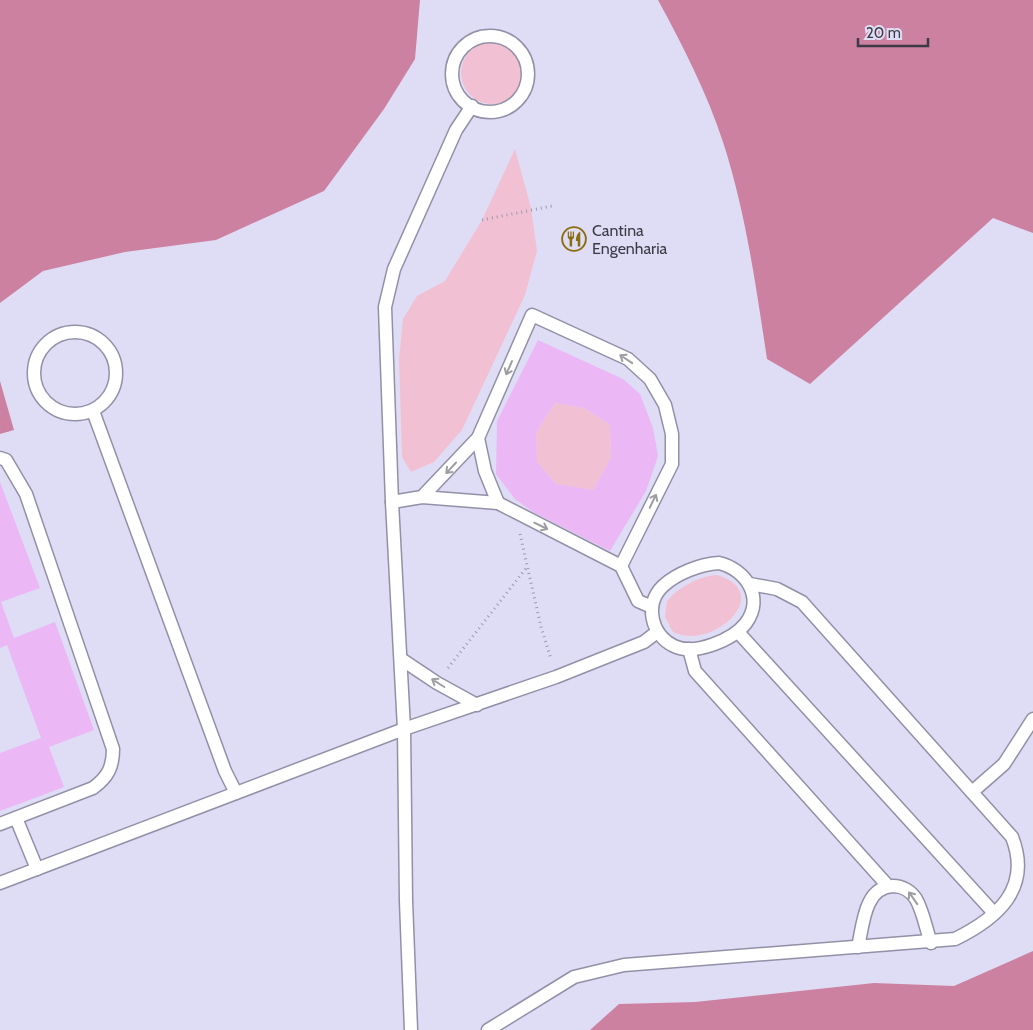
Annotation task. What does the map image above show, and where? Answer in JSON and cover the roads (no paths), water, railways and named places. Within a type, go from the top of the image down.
[{"type":"lane","points":[[485,37],[496,37],[508,41],[519,49],[526,61],[528,74],[526,86],[520,98],[510,107],[495,112],[481,112],[472,106],[464,103],[456,92],[452,79],[453,65],[459,53],[468,43],[485,37]]},
{"type":"lane","points":[[411,1030],[406,901],[404,730],[392,502],[385,307],[394,270],[456,130],[472,106]]},
{"type":"lane","points":[[422,497],[478,438],[532,315],[628,359],[650,379],[665,405],[672,434],[672,464],[621,566]]},
{"type":"lane","points":[[77,332],[92,336],[104,344],[113,357],[116,371],[114,386],[104,402],[93,411],[75,415],[60,412],[48,405],[36,388],[34,365],[40,352],[49,341],[62,334],[77,332]]},
{"type":"lane","points":[[93,411],[225,771],[236,793]]},
{"type":"lane","points":[[478,438],[485,471],[498,503]]},
{"type":"lane","points":[[0,458],[6,460],[26,494],[113,748],[110,772],[103,781],[93,788],[0,824]]},
{"type":"lane","points":[[392,502],[422,497],[498,503],[516,514],[621,566],[638,601],[652,607]]},
{"type":"lane","points":[[718,563],[731,566],[742,574],[750,584],[753,597],[752,610],[747,622],[738,632],[702,647],[689,649],[677,647],[666,641],[657,632],[652,620],[652,607],[656,595],[664,585],[705,564],[718,563]]},
{"type":"lane","points":[[488,1030],[574,977],[624,965],[931,943],[955,939],[976,929],[1007,901],[1015,886],[1019,870],[1018,852],[1012,836],[802,602],[777,590],[750,584]]},
{"type":"lane","points":[[0,883],[404,730],[556,677],[644,642],[657,632]]},
{"type":"lane","points":[[738,632],[994,913]]},
{"type":"lane","points":[[689,649],[695,670],[888,886]]},
{"type":"lane","points":[[400,659],[477,705]]},
{"type":"lane","points":[[972,792],[1004,764],[1033,719]]},
{"type":"lane","points":[[16,818],[37,869]]},
{"type":"lane","points":[[858,947],[868,903],[873,895],[888,886],[905,888],[912,894],[917,901],[931,943]]},
{"type":"place","name":"Cantina Engenharia","points":[[574,239]]}]
